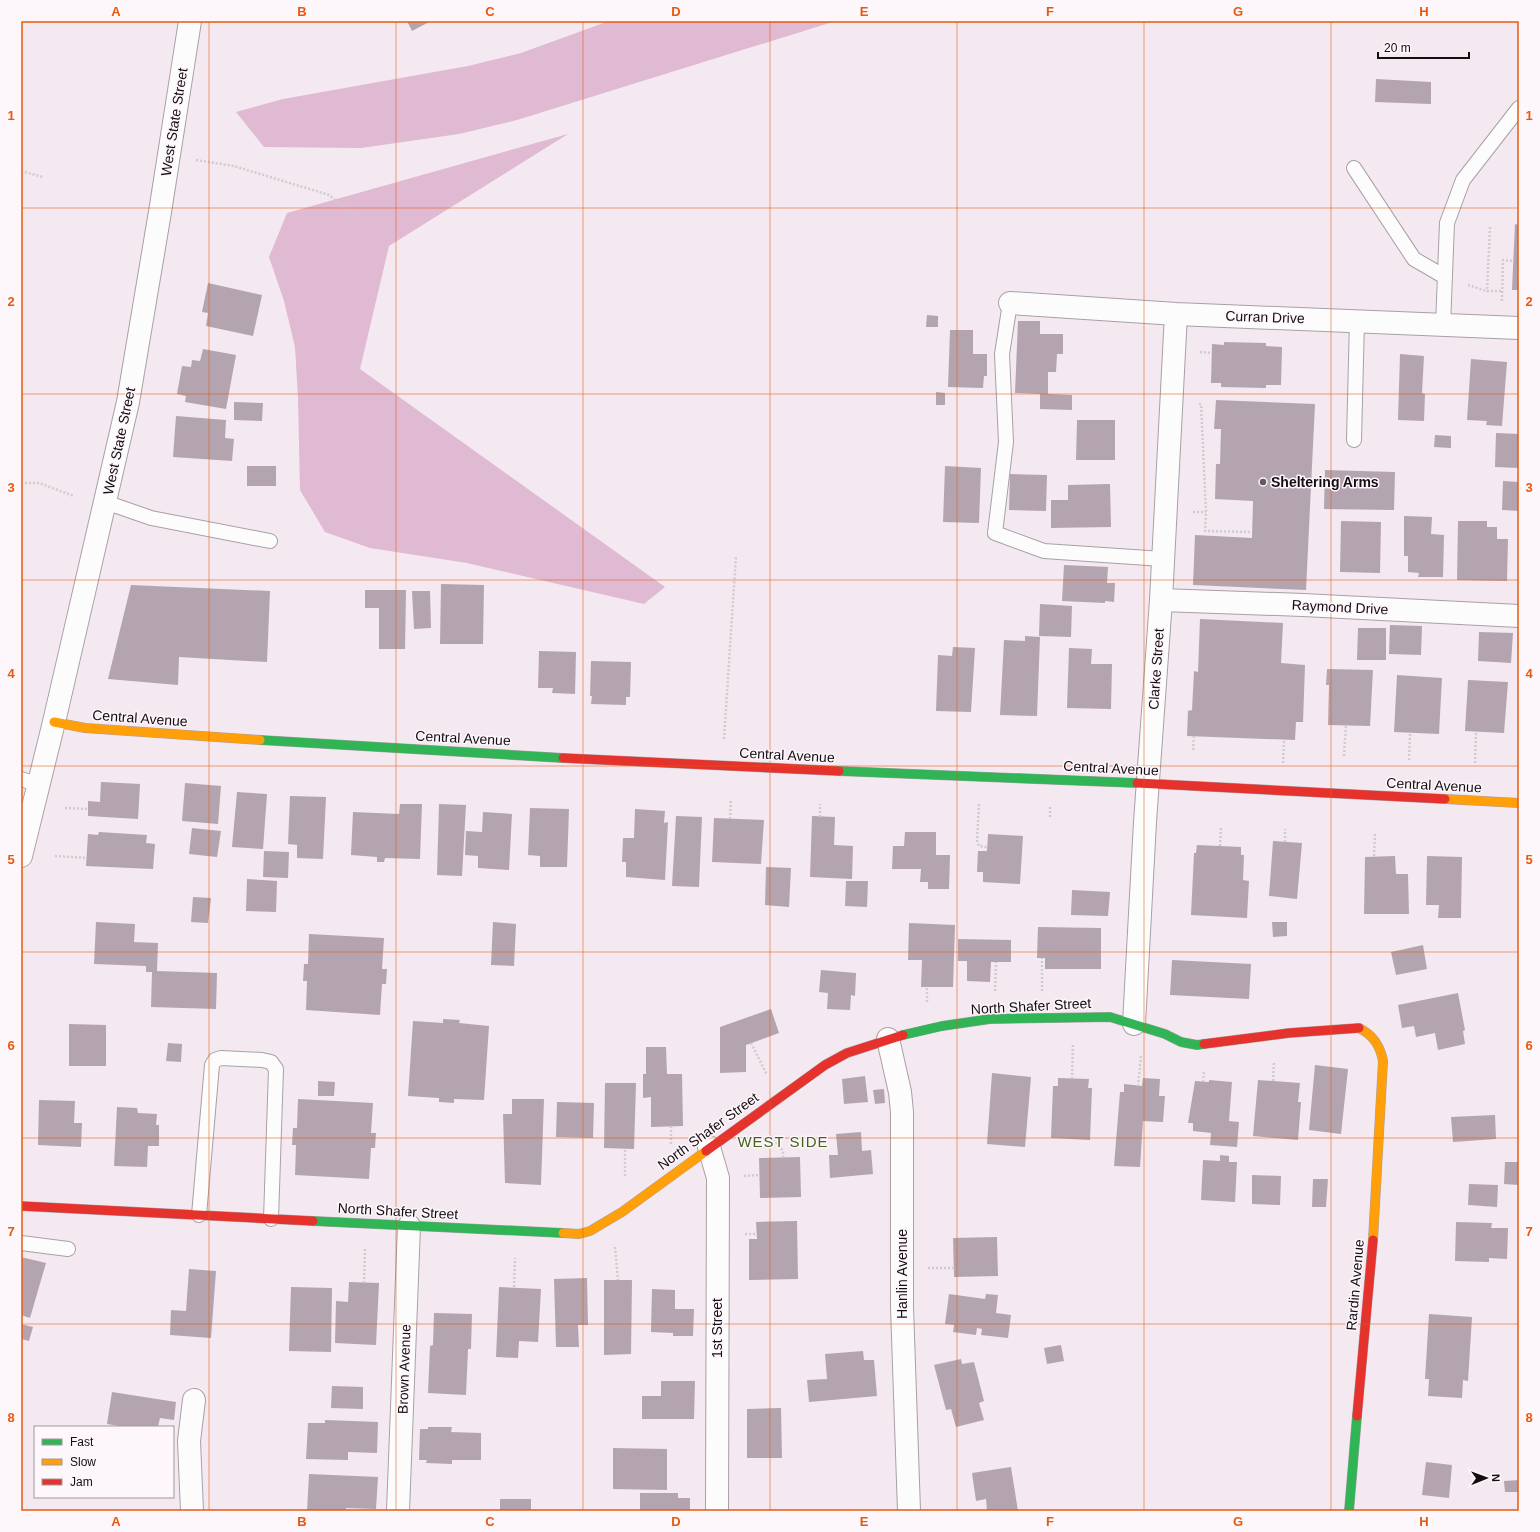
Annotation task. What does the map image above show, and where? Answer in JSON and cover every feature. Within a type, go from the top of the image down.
[{"type":"street","name":"West State Street","points":[[21,856],[30,782],[54,722],[128,402],[190,21]]},
{"type":"street","name":"Curran Drive","points":[[1010,303],[1176,314],[1357,320],[1443,326],[1519,328]]},
{"type":"street","name":"Clarke Street","points":[[1134,1024],[1163,559],[1176,314]]},
{"type":"street","name":"Raymond Drive","points":[[1160,600],[1303,604],[1519,616]]},
{"type":"street","name":"Central Avenue","points":[[54,722],[85,728],[416,750],[760,768],[1148,784],[1519,803]]},
{"type":"street","name":"North Shafer Street","points":[[21,1206],[579,1234],[590,1231],[622,1212],[709,1147],[825,1065],[847,1053],[888,1039],[942,1026],[990,1019],[1110,1017],[1165,1034],[1181,1042],[1197,1045],[1289,1033],[1359,1028],[1369,1033],[1379,1044],[1383,1061]]},
{"type":"street","name":"Hanlin Avenue","points":[[888,1039],[900,1092],[902,1112],[902,1307],[909,1511]]},
{"type":"street","name":"Rardin Avenue","points":[[1349,1511],[1373,1238],[1383,1061]]},
{"type":"street","name":"1st Street","points":[[709,1147],[718,1178],[716,1511]]},
{"type":"street","name":"Brown Avenue","points":[[398,1511],[409,1226]]},
{"type":"street","points":[[192,1511],[189,1441],[194,1400]]},
{"type":"lane","points":[[1443,326],[1447,223],[1463,180],[1519,108]]},
{"type":"lane","points":[[1354,168],[1414,259],[1445,278]]},
{"type":"lane","points":[[1010,303],[1002,354],[1006,442],[995,533],[1044,551],[1163,559]]},
{"type":"lane","points":[[1354,440],[1357,320]]},
{"type":"lane","points":[[105,502],[151,518],[270,541]]},
{"type":"lane","points":[[199,1215],[212,1065],[215,1060],[221,1058],[262,1060],[270,1062],[276,1069],[271,1219]]},
{"type":"lane","points":[[21,1244],[68,1249]]},
{"type":"path","points":[[196,160],[234,166],[329,194],[353,214]]},
{"type":"path","points":[[21,171],[43,177]]},
{"type":"path","points":[[1487,291],[1490,227]]},
{"type":"path","points":[[1501,305],[1503,260],[1514,261]]},
{"type":"path","points":[[1479,288],[1487,291],[1502,291]]},
{"type":"path","points":[[1197,352],[1212,353]]},
{"type":"path","points":[[1196,404],[1201,404],[1206,512],[1205,530],[1252,532]]},
{"type":"path","points":[[21,483],[39,483],[74,496]]},
{"type":"path","points":[[1191,512],[1206,512]]},
{"type":"path","points":[[726,722],[736,556]]},
{"type":"path","points":[[1344,756],[1346,725]]},
{"type":"path","points":[[1475,763],[1476,731]]},
{"type":"path","points":[[1409,760],[1410,733]]},
{"type":"path","points":[[1194,736],[1194,750]]},
{"type":"path","points":[[1284,740],[1284,754]]},
{"type":"path","points":[[730,819],[731,800]]},
{"type":"path","points":[[820,804],[820,817]]},
{"type":"path","points":[[66,808],[88,809]]},
{"type":"path","points":[[979,813],[977,841],[979,846],[988,848]]},
{"type":"path","points":[[1220,846],[1221,826]]},
{"type":"path","points":[[1285,829],[1285,842]]},
{"type":"path","points":[[1374,856],[1375,834]]},
{"type":"path","points":[[55,856],[87,858]]},
{"type":"path","points":[[1042,958],[1042,998]]},
{"type":"path","points":[[995,994],[996,962]]},
{"type":"path","points":[[927,987],[927,1010]]},
{"type":"path","points":[[1072,1079],[1074,1037]]},
{"type":"path","points":[[751,1043],[770,1080]]},
{"type":"path","points":[[1138,1086],[1142,1050]]},
{"type":"path","points":[[1272,1081],[1274,1063]]},
{"type":"path","points":[[671,1126],[671,1150]]},
{"type":"path","points":[[770,1134],[783,1151],[783,1158]]},
{"type":"path","points":[[625,1148],[625,1184]]},
{"type":"path","points":[[738,1176],[759,1175]]},
{"type":"path","points":[[744,1234],[757,1234]]},
{"type":"path","points":[[615,1242],[618,1280]]},
{"type":"path","points":[[364,1283],[365,1244]]},
{"type":"path","points":[[514,1287],[515,1251]]},
{"type":"path","points":[[922,1267],[953,1268]]},
{"type":"shaded area","points":[[609,21],[836,21],[517,120],[459,134],[361,148],[264,147],[236,112],[283,99],[468,66],[521,53]]},
{"type":"shaded area","points":[[568,134],[389,246],[360,369],[665,587],[644,604],[467,563],[370,548],[325,532],[300,490],[298,398],[295,347],[284,301],[269,257],[287,213]]},
{"type":"building","points":[[407,21],[431,21],[412,31]]},
{"type":"building","points":[[1376,79],[1431,82],[1431,104],[1375,102]]},
{"type":"building","points":[[1515,224],[1519,225],[1519,290],[1512,290]]},
{"type":"building","points":[[208,283],[262,295],[253,336],[206,326],[208,313],[202,312]]},
{"type":"building","points":[[927,315],[938,316],[938,327],[926,327]]},
{"type":"building","points":[[1018,321],[1040,321],[1040,334],[1063,334],[1063,354],[1057,354],[1056,372],[1048,372],[1048,394],[1072,395],[1072,410],[1040,409],[1040,394],[1015,393]]},
{"type":"building","points":[[950,330],[973,330],[973,354],[987,354],[987,376],[984,376],[983,388],[948,387]]},
{"type":"building","points":[[1224,342],[1266,343],[1266,346],[1282,347],[1281,385],[1266,385],[1266,388],[1221,387],[1221,383],[1211,383],[1212,344],[1224,345]]},
{"type":"building","points":[[203,349],[236,355],[226,409],[185,402],[186,396],[177,394],[182,366],[191,367],[192,360],[200,361]]},
{"type":"building","points":[[1400,354],[1424,356],[1422,393],[1425,394],[1424,421],[1398,420]]},
{"type":"building","points":[[1471,359],[1507,362],[1502,426],[1486,425],[1487,421],[1467,420]]},
{"type":"building","points":[[936,392],[945,393],[945,405],[936,405]]},
{"type":"building","name":"Sheltering Arms","points":[[1216,400],[1315,404],[1306,590],[1193,585],[1195,535],[1252,538],[1253,501],[1215,499],[1216,464],[1220,464],[1221,429],[1214,429]]},
{"type":"building","points":[[234,402],[263,403],[262,421],[234,420]]},
{"type":"building","points":[[176,416],[226,420],[225,438],[234,439],[232,461],[173,457]]},
{"type":"building","points":[[1077,420],[1115,420],[1115,460],[1076,460]]},
{"type":"building","points":[[1496,433],[1519,434],[1519,468],[1495,467]]},
{"type":"building","points":[[1435,435],[1451,436],[1451,448],[1434,447]]},
{"type":"building","points":[[247,466],[276,466],[276,486],[247,486]]},
{"type":"building","points":[[945,466],[981,468],[979,523],[943,522]]},
{"type":"building","points":[[1325,470],[1395,472],[1394,510],[1324,509]]},
{"type":"building","points":[[1010,474],[1047,475],[1046,511],[1009,510]]},
{"type":"building","points":[[1503,481],[1519,482],[1519,511],[1502,510]]},
{"type":"building","points":[[1110,484],[1111,527],[1051,528],[1051,500],[1068,500],[1068,485]]},
{"type":"building","points":[[1404,516],[1432,517],[1431,534],[1444,535],[1443,577],[1418,577],[1419,573],[1408,572],[1408,556],[1404,556]]},
{"type":"building","points":[[1341,521],[1381,522],[1380,573],[1340,572]]},
{"type":"building","points":[[1458,521],[1487,521],[1487,527],[1497,527],[1497,539],[1508,539],[1507,581],[1457,580]]},
{"type":"building","points":[[1064,565],[1108,567],[1107,583],[1115,583],[1114,602],[1062,601]]},
{"type":"building","points":[[441,584],[484,585],[483,644],[440,644]]},
{"type":"building","points":[[131,585],[270,591],[267,662],[179,657],[178,685],[108,679]]},
{"type":"building","points":[[365,590],[406,590],[405,649],[379,649],[379,608],[365,608]]},
{"type":"building","points":[[412,591],[430,591],[431,628],[414,629]]},
{"type":"building","points":[[1040,604],[1072,606],[1071,637],[1039,636]]},
{"type":"building","points":[[1200,619],[1283,623],[1281,663],[1305,665],[1303,722],[1296,722],[1295,740],[1187,736],[1188,711],[1192,710],[1194,671],[1198,672]]},
{"type":"building","points":[[1390,625],[1422,626],[1421,655],[1389,654]]},
{"type":"building","points":[[1358,628],[1386,628],[1386,660],[1357,660]]},
{"type":"building","points":[[1479,632],[1513,633],[1511,663],[1478,661]]},
{"type":"building","points":[[1025,636],[1040,637],[1037,716],[1000,715],[1004,640],[1025,641]]},
{"type":"building","points":[[953,647],[975,648],[971,712],[936,711],[938,655],[952,656]]},
{"type":"building","points":[[1069,648],[1092,649],[1091,664],[1112,664],[1111,709],[1067,708]]},
{"type":"building","points":[[539,651],[576,652],[575,694],[552,693],[553,688],[538,688]]},
{"type":"building","points":[[591,661],[631,662],[630,697],[626,697],[626,705],[591,704]]},
{"type":"building","points":[[1327,669],[1373,670],[1370,726],[1328,725],[1329,685],[1326,685]]},
{"type":"building","points":[[1397,675],[1442,678],[1439,734],[1394,732]]},
{"type":"building","points":[[1468,680],[1508,682],[1504,733],[1465,731]]},
{"type":"building","points":[[101,782],[140,784],[138,819],[88,816],[88,801],[100,802]]},
{"type":"building","points":[[185,783],[221,786],[218,824],[182,821]]},
{"type":"building","points":[[237,792],[267,794],[263,849],[232,847]]},
{"type":"building","points":[[290,796],[326,797],[323,859],[297,858],[297,845],[288,844]]},
{"type":"building","points":[[400,804],[422,804],[420,859],[385,858],[384,862],[377,862],[377,857],[351,855],[353,812],[399,814]]},
{"type":"building","points":[[439,804],[466,805],[462,876],[437,875]]},
{"type":"building","points":[[530,808],[569,809],[567,867],[540,867],[540,856],[528,855]]},
{"type":"building","points":[[635,809],[665,811],[664,823],[668,822],[665,880],[626,877],[626,862],[622,862],[623,838],[634,838]]},
{"type":"building","points":[[483,812],[512,814],[509,870],[478,868],[478,856],[465,855],[466,831],[482,832]]},
{"type":"building","points":[[676,816],[702,817],[699,887],[672,886]]},
{"type":"building","points":[[812,816],[835,817],[834,845],[853,846],[852,879],[810,877]]},
{"type":"building","points":[[714,818],[764,820],[761,864],[712,862]]},
{"type":"building","points":[[192,828],[221,831],[217,857],[189,854]]},
{"type":"building","points":[[99,832],[147,835],[146,843],[155,844],[153,869],[86,866],[88,834],[98,835]]},
{"type":"building","points":[[905,832],[936,832],[936,855],[950,855],[949,889],[928,889],[928,882],[920,882],[921,869],[892,869],[893,846],[904,846]]},
{"type":"building","points":[[988,834],[1023,836],[1020,884],[983,882],[983,872],[977,872],[978,851],[987,851]]},
{"type":"building","points":[[1273,841],[1302,843],[1297,899],[1269,896]]},
{"type":"building","points":[[1197,845],[1241,847],[1241,855],[1244,855],[1243,880],[1249,881],[1247,918],[1191,915],[1194,853],[1196,853]]},
{"type":"building","points":[[264,851],[289,852],[288,878],[263,877]]},
{"type":"building","points":[[1395,856],[1396,874],[1408,874],[1409,914],[1364,914],[1365,857]]},
{"type":"building","points":[[1427,856],[1462,857],[1461,918],[1438,918],[1439,905],[1426,905]]},
{"type":"building","points":[[766,867],[791,868],[789,907],[765,905]]},
{"type":"building","points":[[247,879],[277,881],[276,912],[246,911]]},
{"type":"building","points":[[846,881],[868,881],[867,907],[845,906]]},
{"type":"building","points":[[1072,890],[1110,892],[1108,916],[1071,915]]},
{"type":"building","points":[[193,897],[211,898],[208,923],[191,922]]},
{"type":"building","points":[[96,922],[135,924],[134,942],[158,943],[157,971],[217,973],[216,1009],[151,1007],[152,972],[146,972],[146,966],[94,964]]},
{"type":"building","points":[[493,922],[516,924],[514,966],[491,965]]},
{"type":"building","points":[[1272,922],[1287,922],[1287,936],[1273,937]]},
{"type":"building","points":[[909,923],[955,925],[953,987],[921,987],[922,960],[908,960]]},
{"type":"building","points":[[1038,927],[1101,928],[1101,969],[1045,969],[1045,958],[1037,958]]},
{"type":"building","points":[[309,934],[384,938],[382,969],[387,969],[386,984],[382,984],[380,1015],[306,1010],[307,981],[303,981],[304,964],[308,964]]},
{"type":"building","points":[[958,939],[1011,940],[1011,962],[991,962],[990,982],[967,981],[967,961],[958,961]]},
{"type":"building","points":[[1423,945],[1427,969],[1396,975],[1391,952]]},
{"type":"building","points":[[1172,960],[1251,964],[1249,999],[1170,995]]},
{"type":"building","points":[[821,970],[856,973],[855,996],[851,995],[850,1010],[827,1009],[828,993],[819,992]]},
{"type":"building","points":[[1458,993],[1465,1030],[1463,1031],[1465,1044],[1438,1050],[1435,1033],[1416,1037],[1414,1026],[1402,1028],[1398,1005]]},
{"type":"building","points":[[771,1009],[779,1033],[746,1045],[746,1072],[720,1073],[720,1027]]},
{"type":"building","points":[[443,1019],[460,1020],[459,1023],[489,1026],[484,1100],[454,1099],[454,1103],[439,1102],[439,1098],[408,1096],[413,1021],[443,1023]]},
{"type":"building","points":[[69,1024],[106,1025],[106,1066],[69,1066]]},
{"type":"building","points":[[168,1043],[182,1044],[181,1062],[166,1061]]},
{"type":"building","points":[[646,1047],[666,1047],[667,1074],[682,1074],[683,1126],[651,1127],[651,1097],[643,1098],[643,1074],[646,1074]]},
{"type":"building","points":[[1315,1065],[1348,1069],[1341,1134],[1309,1130]]},
{"type":"building","points":[[992,1073],[1031,1077],[1025,1147],[987,1144]]},
{"type":"building","points":[[865,1076],[868,1102],[844,1104],[842,1079]]},
{"type":"building","points":[[1058,1078],[1089,1079],[1088,1088],[1092,1088],[1090,1140],[1051,1138],[1053,1086],[1058,1086]]},
{"type":"building","points":[[1143,1078],[1160,1079],[1159,1096],[1165,1096],[1163,1122],[1143,1121],[1140,1167],[1114,1166],[1120,1092],[1124,1092],[1124,1084],[1142,1086]]},
{"type":"building","points":[[1209,1080],[1232,1082],[1229,1121],[1239,1122],[1237,1147],[1210,1145],[1211,1133],[1193,1131],[1193,1123],[1188,1123],[1195,1081],[1209,1082]]},
{"type":"building","points":[[1258,1080],[1300,1083],[1298,1102],[1301,1102],[1298,1140],[1253,1136]]},
{"type":"building","points":[[318,1081],[335,1082],[334,1096],[318,1096]]},
{"type":"building","points":[[605,1083],[636,1083],[634,1149],[604,1148]]},
{"type":"building","points":[[884,1089],[885,1103],[875,1104],[873,1090]]},
{"type":"building","points":[[298,1099],[373,1103],[371,1133],[376,1133],[375,1148],[371,1148],[369,1179],[295,1175],[296,1145],[292,1145],[293,1128],[297,1128]]},
{"type":"building","points":[[512,1099],[544,1099],[541,1185],[505,1183],[503,1114],[512,1114]]},
{"type":"building","points":[[39,1100],[75,1101],[74,1123],[82,1123],[81,1147],[38,1145]]},
{"type":"building","points":[[557,1102],[594,1103],[593,1138],[556,1137]]},
{"type":"building","points":[[117,1107],[137,1108],[138,1113],[157,1114],[156,1125],[159,1125],[159,1146],[148,1146],[147,1167],[114,1166]]},
{"type":"building","points":[[1495,1115],[1496,1139],[1453,1142],[1451,1117]]},
{"type":"building","points":[[861,1132],[862,1151],[871,1150],[873,1174],[830,1178],[829,1155],[838,1155],[836,1134]]},
{"type":"building","points":[[1220,1155],[1229,1156],[1229,1162],[1237,1162],[1235,1202],[1201,1200],[1203,1160],[1220,1161]]},
{"type":"building","points":[[800,1157],[801,1197],[760,1198],[759,1158]]},
{"type":"building","points":[[1505,1162],[1519,1162],[1519,1185],[1504,1184]]},
{"type":"building","points":[[1252,1175],[1281,1176],[1280,1205],[1252,1204]]},
{"type":"building","points":[[1313,1179],[1328,1179],[1326,1207],[1312,1207]]},
{"type":"building","points":[[1469,1184],[1498,1185],[1497,1207],[1468,1205]]},
{"type":"building","points":[[797,1221],[798,1279],[749,1280],[749,1239],[757,1239],[756,1222]]},
{"type":"building","points":[[1456,1222],[1492,1223],[1491,1228],[1508,1228],[1507,1259],[1489,1258],[1489,1262],[1455,1261]]},
{"type":"building","points":[[997,1237],[998,1276],[954,1277],[953,1238]]},
{"type":"building","points":[[21,1257],[46,1263],[30,1318],[21,1315]]},
{"type":"building","points":[[189,1269],[216,1271],[211,1338],[170,1335],[171,1310],[186,1311]]},
{"type":"building","points":[[587,1278],[588,1325],[578,1325],[579,1347],[556,1347],[554,1279]]},
{"type":"building","points":[[604,1280],[632,1280],[631,1354],[604,1355]]},
{"type":"building","points":[[349,1282],[379,1283],[376,1345],[335,1343],[336,1301],[348,1302]]},
{"type":"building","points":[[291,1287],[332,1288],[331,1352],[289,1351]]},
{"type":"building","points":[[499,1287],[541,1289],[538,1342],[519,1341],[518,1358],[496,1357]]},
{"type":"building","points":[[652,1289],[675,1290],[675,1309],[694,1309],[693,1336],[673,1336],[673,1333],[651,1332]]},
{"type":"building","points":[[949,1294],[985,1299],[986,1294],[998,1295],[996,1313],[1011,1315],[1008,1338],[981,1335],[982,1329],[977,1328],[976,1335],[953,1332],[954,1325],[945,1324]]},
{"type":"building","points":[[434,1313],[472,1314],[471,1349],[468,1349],[466,1395],[428,1393],[430,1346],[433,1345]]},
{"type":"building","points":[[1429,1314],[1472,1317],[1468,1381],[1463,1380],[1462,1398],[1428,1396],[1429,1379],[1425,1379]]},
{"type":"building","points":[[21,1324],[33,1327],[29,1341],[21,1339]]},
{"type":"building","points":[[1061,1345],[1064,1361],[1047,1364],[1044,1348]]},
{"type":"building","points":[[863,1351],[864,1360],[874,1360],[877,1396],[809,1402],[807,1380],[827,1379],[825,1354]]},
{"type":"building","points":[[961,1359],[962,1364],[974,1362],[984,1401],[979,1403],[984,1420],[956,1427],[951,1409],[946,1410],[934,1365]]},
{"type":"building","points":[[661,1381],[695,1381],[694,1419],[642,1419],[642,1396],[661,1396]]},
{"type":"building","points":[[332,1386],[363,1387],[363,1409],[331,1408]]},
{"type":"building","points":[[112,1392],[176,1402],[174,1420],[160,1418],[158,1426],[119,1426],[107,1424]]},
{"type":"building","points":[[781,1408],[782,1458],[747,1458],[747,1409]]},
{"type":"building","points":[[325,1420],[378,1422],[377,1453],[348,1452],[348,1460],[306,1459],[308,1423],[325,1423]]},
{"type":"building","points":[[428,1427],[452,1427],[451,1432],[481,1433],[481,1460],[452,1460],[452,1464],[426,1463],[427,1460],[419,1460],[420,1429],[428,1429]]},
{"type":"building","points":[[613,1448],[667,1449],[667,1490],[613,1489]]},
{"type":"building","points":[[1426,1462],[1452,1465],[1449,1498],[1422,1495]]},
{"type":"building","points":[[1011,1467],[1018,1511],[987,1511],[986,1499],[976,1501],[972,1473]]},
{"type":"building","points":[[309,1474],[378,1477],[376,1509],[346,1508],[346,1511],[307,1511]]},
{"type":"building","points":[[1519,1480],[1519,1492],[1505,1492],[1504,1481]]},
{"type":"building","points":[[640,1493],[678,1493],[678,1498],[690,1498],[690,1511],[640,1511]]},
{"type":"building","points":[[500,1499],[531,1499],[531,1511],[500,1511]]},
{"type":"traffic: fast","points":[[260,740],[563,758]]},
{"type":"traffic: fast","points":[[839,771],[1137,783]]},
{"type":"traffic: fast","points":[[903,1035],[942,1026],[990,1019],[1110,1017],[1165,1034],[1181,1042],[1197,1045],[1204,1044]]},
{"type":"traffic: fast","points":[[313,1221],[563,1233]]},
{"type":"traffic: fast","points":[[1349,1511],[1357,1416]]},
{"type":"traffic: slow","points":[[54,722],[85,728],[260,740]]},
{"type":"traffic: slow","points":[[1445,799],[1519,803]]},
{"type":"traffic: slow","points":[[1359,1028],[1372,1037],[1378,1045],[1383,1061],[1373,1240]]},
{"type":"traffic: slow","points":[[563,1233],[579,1234],[590,1231],[622,1212],[706,1151]]},
{"type":"traffic: jam","points":[[563,758],[839,771]]},
{"type":"traffic: jam","points":[[1137,783],[1445,799]]},
{"type":"traffic: jam","points":[[1204,1044],[1289,1033],[1359,1028]]},
{"type":"traffic: jam","points":[[706,1151],[825,1065],[847,1053],[903,1035]]},
{"type":"traffic: jam","points":[[21,1206],[313,1221]]},
{"type":"traffic: jam","points":[[1357,1416],[1373,1240]]},
{"type":"place","name":"Sheltering Arms","points":[[1263,482]]},
{"type":"district","name":"WEST SIDE","points":[[783,1142]]}]
